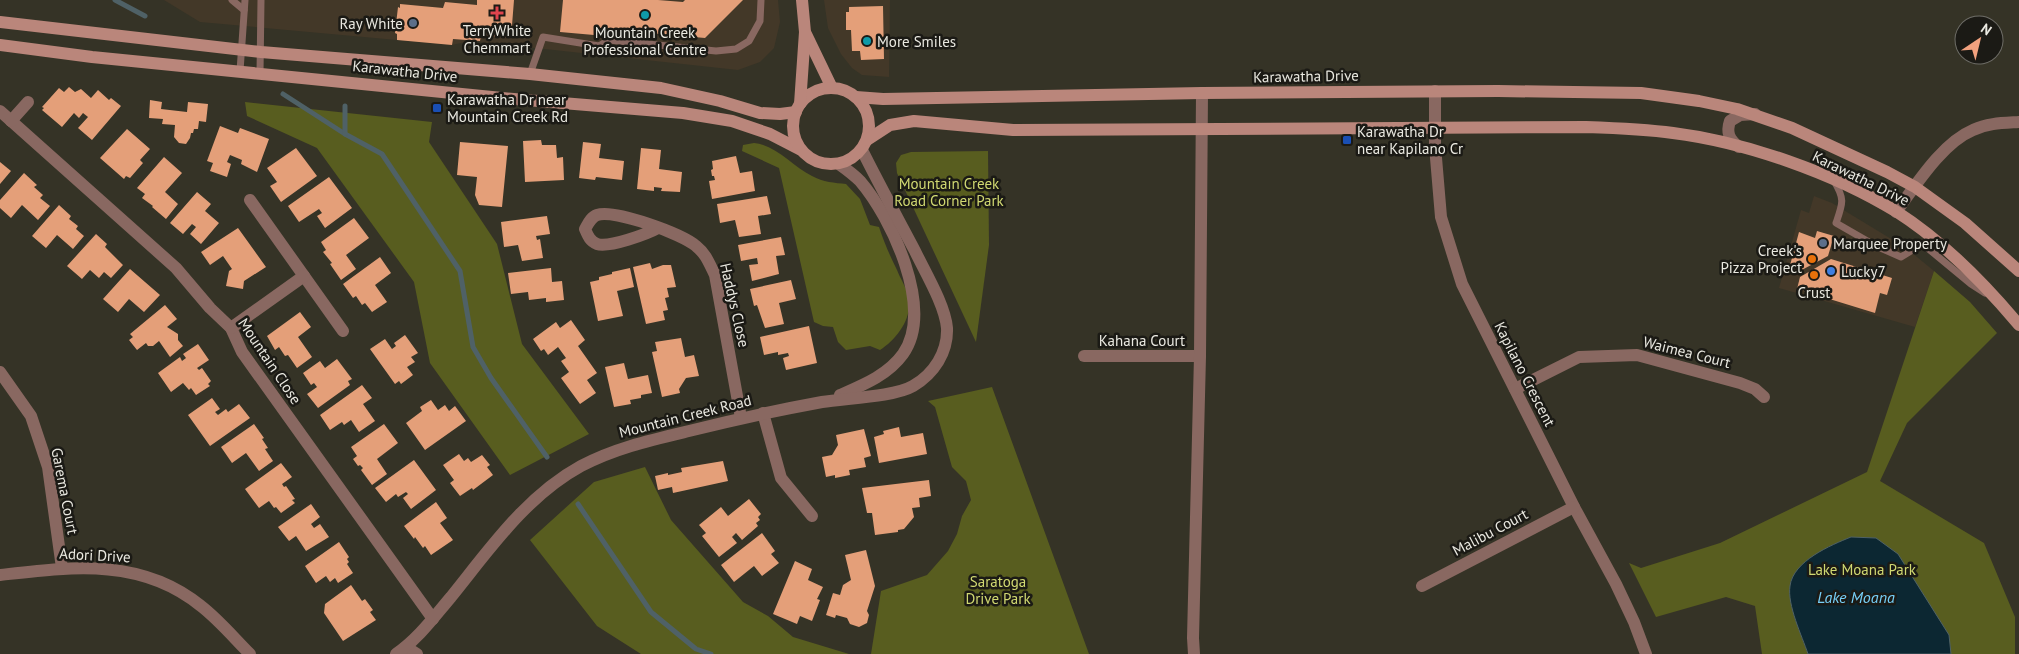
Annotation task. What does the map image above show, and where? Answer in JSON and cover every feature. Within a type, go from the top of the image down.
[{"type":"main road","points":[[798,108],[814,93],[832,88],[845,91],[856,97],[864,106],[870,128],[864,145],[856,156],[839,164],[818,162],[801,150],[793,131],[798,108],[805,32],[802,0]]},
{"type":"main road","name":"Karawatha Drive","points":[[0,22],[261,52],[530,74],[661,88],[720,101],[760,113],[780,114],[798,108]]},
{"type":"main road","points":[[805,32],[832,88]]},
{"type":"main road","name":"Karawatha Drive","points":[[0,45],[502,98],[684,113],[732,121],[770,134],[801,150]]},
{"type":"main road","name":"Karawatha Drive","points":[[856,97],[882,99],[1435,91],[1641,93],[1699,100],[1755,114],[1792,128],[1878,167],[1915,187],[1966,223],[2019,271]]},
{"type":"main road","name":"Karawatha Drive","points":[[864,145],[890,125],[914,121],[1013,130],[1631,128],[1675,133],[1739,147],[1785,160],[1834,180],[1896,212],[1946,249],[1975,275],[2019,325]]},
{"type":"street","name":"Kapilano Crescent","points":[[1435,91],[1434,128],[1438,189],[1442,217],[1452,256],[1462,284],[1634,622],[1646,654]]},
{"type":"street","points":[[1194,654],[1200,356],[1202,93]]},
{"type":"street","points":[[11,121],[28,102]]},
{"type":"street","name":"Mountain Close","points":[[0,111],[176,268],[210,308],[231,328],[242,352],[433,619]]},
{"type":"street","points":[[1739,147],[1730,140],[1728,128],[1730,121],[1740,115],[1755,114]]},
{"type":"street","points":[[1896,212],[1945,150],[1955,141],[1972,130],[1997,123],[2019,122]]},
{"type":"street","name":"Mountain Creek Road","points":[[406,652],[512,522],[548,489],[580,467],[624,446],[763,413],[912,387],[926,377],[938,363],[947,342],[947,325],[934,287],[864,145]]},
{"type":"street","name":"Mountain Creek Road","points":[[824,402],[868,383],[891,368],[904,353],[912,333],[915,312],[912,284],[888,223],[860,180],[839,164]]},
{"type":"street","points":[[250,200],[343,331]]},
{"type":"street","name":"Haddys Close","points":[[658,228],[649,233],[612,243],[598,244],[588,238],[585,229],[589,221],[596,215],[608,214],[646,222],[682,237],[694,244],[706,255],[715,275],[741,418]]},
{"type":"street","points":[[231,328],[304,276]]},
{"type":"street","name":"Waimea Court","points":[[1515,389],[1579,357],[1637,355],[1740,383],[1755,389],[1764,397]]},
{"type":"street","name":"Kahana Court","points":[[1084,356],[1200,356]]},
{"type":"street","name":"Garema Court","points":[[0,372],[31,416],[48,467],[62,568]]},
{"type":"street","points":[[763,413],[781,478],[812,516]]},
{"type":"street","name":"Malibu Court","points":[[1422,586],[1574,507]]},
{"type":"street","name":"Adori Drive","points":[[0,575],[62,568],[126,570],[165,582],[201,606],[250,654]]},
{"type":"lane","points":[[232,0],[244,10]]},
{"type":"lane","points":[[240,71],[245,0]]},
{"type":"lane","points":[[261,0],[263,73]]},
{"type":"lane","points":[[530,74],[543,38],[599,46],[609,40],[716,51],[736,50],[749,41],[760,21],[761,0]]},
{"type":"lane","points":[[1834,180],[1842,194],[1843,204],[1836,223],[1876,246],[1901,257],[1919,246],[1925,246],[1971,284],[1998,300]]},
{"type":"shaded area","points":[[164,0],[778,0],[780,22],[774,48],[760,62],[738,70],[470,41],[452,45],[200,22]]},
{"type":"shaded area","points":[[824,0],[890,0],[889,77],[862,75],[852,68],[841,54],[828,28]]},
{"type":"shaded area","points":[[1814,196],[1832,203],[1906,248],[1934,271],[1915,327],[1779,288],[1801,210],[1809,213]]},
{"type":"green space","points":[[245,102],[432,122],[429,142],[497,244],[522,344],[589,434],[510,475],[430,363],[414,282],[317,148],[247,116]]},
{"type":"green space","points":[[754,143],[770,148],[816,178],[846,184],[860,199],[870,225],[879,227],[906,289],[909,303],[909,311],[903,327],[880,350],[870,346],[846,350],[838,342],[833,327],[823,326],[814,322],[779,168],[742,151],[743,145]]},
{"type":"green space","name":"Mountain Creek Road Corner Park","points":[[988,151],[989,245],[976,342],[897,173],[896,163],[901,155],[911,152]]},
{"type":"green space","name":"Lake Moana Park","points":[[1934,271],[1970,302],[1997,333],[1907,423],[1880,481],[1984,543],[2015,617],[2015,654],[1762,654],[1755,606],[1726,597],[1656,617],[1629,563],[1641,568],[1720,543],[1867,472]]},
{"type":"green space","name":"Saratoga Drive Park","points":[[992,387],[1089,654],[871,654],[881,591],[927,575],[948,551],[957,534],[962,516],[971,500],[966,481],[952,467],[935,407],[928,401]]},
{"type":"green space","points":[[645,467],[671,520],[743,602],[768,616],[793,637],[849,654],[641,654],[597,626],[530,540],[594,482]]},
{"type":"water","name":"Lake Moana","points":[[1851,537],[1876,538],[1898,554],[1949,635],[1951,654],[1808,654],[1791,602],[1790,586],[1793,577],[1798,569],[1814,555]]},
{"type":"building","points":[[477,0],[514,0],[511,38],[481,35],[480,41],[453,39],[452,45],[397,40],[397,34],[395,33],[400,4],[443,8],[445,2],[477,5]]},
{"type":"building","name":"Mountain Creek Professional Centre","points":[[563,0],[658,0],[683,2],[685,0],[743,0],[705,38],[594,28],[594,35],[560,32]]},
{"type":"building","name":"More Smiles","points":[[883,6],[884,59],[861,60],[860,51],[852,51],[851,30],[846,30],[846,12],[849,12],[849,7]]},
{"type":"building","points":[[69,87],[75,92],[81,89],[91,98],[98,90],[109,100],[111,98],[121,106],[92,140],[78,128],[88,117],[83,113],[79,118],[74,113],[62,127],[42,110],[44,108],[42,107],[59,88],[64,92]]},
{"type":"building","points":[[150,100],[162,102],[161,109],[187,112],[188,102],[208,104],[206,122],[199,121],[198,129],[194,129],[186,144],[179,143],[174,137],[175,125],[162,124],[163,119],[149,118]]},
{"type":"building","points":[[220,126],[238,133],[240,128],[269,139],[257,172],[241,164],[242,160],[230,155],[227,162],[231,164],[227,177],[210,171],[213,163],[207,161]]},
{"type":"building","points":[[127,129],[150,149],[140,160],[143,163],[130,178],[126,176],[124,179],[100,158]]},
{"type":"building","points":[[541,140],[542,145],[556,145],[557,158],[563,157],[564,180],[525,182],[523,141]]},
{"type":"building","points":[[460,142],[508,146],[502,207],[479,205],[475,195],[477,177],[457,175]]},
{"type":"building","points":[[583,142],[601,144],[599,158],[624,161],[622,180],[596,177],[595,180],[579,178]]},
{"type":"building","points":[[296,148],[317,176],[281,202],[270,186],[277,182],[267,168]]},
{"type":"building","points":[[641,148],[661,150],[659,169],[682,172],[680,192],[661,191],[662,188],[654,187],[654,191],[637,189]]},
{"type":"building","points":[[736,156],[740,173],[752,171],[755,191],[712,199],[709,181],[715,180],[711,170],[713,169],[712,161]]},
{"type":"building","points":[[164,157],[182,173],[165,192],[178,204],[166,219],[142,198],[145,194],[137,188]]},
{"type":"building","points":[[0,162],[11,171],[0,184]]},
{"type":"building","points":[[24,173],[37,185],[34,187],[43,195],[40,198],[50,206],[38,220],[22,205],[11,218],[0,208],[0,200]]},
{"type":"building","points":[[329,177],[352,208],[325,228],[317,216],[322,213],[319,209],[299,222],[288,206]]},
{"type":"building","points":[[197,192],[211,204],[205,211],[219,223],[201,244],[190,234],[196,227],[192,224],[183,234],[170,223]]},
{"type":"building","points":[[767,196],[771,214],[758,216],[761,234],[739,237],[735,220],[720,223],[717,204]]},
{"type":"building","points":[[59,205],[71,216],[69,219],[78,226],[76,229],[84,236],[73,249],[57,235],[46,248],[32,236]]},
{"type":"building","points":[[547,216],[550,234],[536,236],[537,240],[540,239],[543,258],[522,261],[518,245],[504,247],[501,222]]},
{"type":"building","points":[[354,218],[369,238],[346,255],[356,269],[341,280],[330,264],[332,263],[323,252],[326,250],[321,242]]},
{"type":"building","points":[[238,228],[266,267],[244,281],[243,289],[226,286],[229,271],[232,269],[223,256],[210,265],[201,252]]},
{"type":"building","points":[[1817,231],[1834,236],[1828,256],[1798,272],[1789,269],[1799,232],[1815,238]]},
{"type":"building","points":[[96,234],[107,244],[105,247],[123,265],[111,278],[104,272],[99,278],[90,270],[82,279],[67,266]]},
{"type":"building","points":[[781,237],[785,255],[776,256],[779,274],[752,281],[749,265],[758,264],[757,258],[741,261],[738,245]]},
{"type":"building","points":[[380,257],[391,273],[375,285],[387,302],[372,312],[365,303],[362,305],[356,296],[353,298],[343,284]]},
{"type":"building","points":[[1831,259],[1892,278],[1887,295],[1880,293],[1875,313],[1797,289],[1800,277]]},
{"type":"building","points":[[650,263],[652,269],[663,265],[671,265],[676,287],[667,288],[669,297],[665,298],[668,310],[663,311],[665,320],[646,324],[633,267]]},
{"type":"building","points":[[551,268],[552,282],[562,281],[564,300],[546,302],[546,298],[529,300],[528,292],[511,294],[508,273]]},
{"type":"building","points":[[630,268],[634,287],[617,291],[623,316],[598,321],[590,282],[599,280],[599,277],[612,274],[612,272]]},
{"type":"building","points":[[130,269],[160,295],[144,312],[129,299],[118,312],[103,299]]},
{"type":"building","points":[[791,280],[796,299],[779,303],[784,324],[765,328],[757,305],[754,306],[750,289]]},
{"type":"building","points":[[165,305],[177,319],[167,327],[178,334],[178,340],[183,346],[170,357],[159,341],[153,346],[148,346],[146,343],[137,350],[129,340],[133,337],[130,334]]},
{"type":"building","points":[[300,312],[311,327],[298,337],[312,357],[297,368],[288,355],[285,356],[279,347],[275,350],[267,336]]},
{"type":"building","points":[[571,320],[585,340],[578,346],[597,373],[587,380],[596,393],[580,404],[561,378],[569,372],[561,361],[566,358],[558,347],[548,355],[544,349],[541,351],[533,339],[556,322],[560,328]]},
{"type":"building","points":[[809,326],[817,363],[786,370],[783,358],[789,356],[788,353],[778,355],[778,352],[764,355],[760,337]]},
{"type":"building","points":[[405,335],[418,353],[411,357],[415,362],[407,367],[413,375],[401,384],[399,381],[395,384],[370,349],[385,339],[392,349],[396,346],[394,343]]},
{"type":"building","points":[[681,338],[685,357],[694,355],[699,376],[686,378],[679,389],[680,393],[662,397],[652,352],[657,351],[655,342]]},
{"type":"building","points":[[198,344],[209,360],[197,368],[199,370],[202,368],[211,381],[208,384],[210,386],[196,395],[191,388],[189,390],[183,383],[171,392],[158,373],[180,357],[182,361],[186,358],[183,354]]},
{"type":"building","points":[[337,359],[352,379],[348,381],[350,385],[318,408],[307,394],[317,387],[314,383],[311,385],[303,373],[320,361],[325,368]]},
{"type":"building","points":[[624,363],[628,379],[648,375],[652,393],[630,400],[631,404],[614,407],[605,367]]},
{"type":"building","points":[[362,385],[372,398],[363,404],[375,421],[359,432],[351,420],[344,425],[342,422],[330,430],[320,415]]},
{"type":"building","points":[[212,398],[220,409],[215,412],[218,415],[226,409],[228,412],[239,404],[250,418],[210,446],[188,415]]},
{"type":"building","points":[[431,400],[438,410],[445,405],[449,411],[455,406],[466,421],[425,450],[406,423],[422,411],[420,407]]},
{"type":"building","points":[[254,424],[264,438],[262,439],[268,448],[265,449],[273,461],[259,471],[246,453],[232,463],[221,447]]},
{"type":"building","points":[[384,424],[398,443],[377,459],[387,474],[372,485],[361,470],[363,468],[360,465],[358,466],[353,459],[357,456],[351,447]]},
{"type":"building","points":[[899,427],[901,437],[923,433],[927,454],[879,463],[874,437],[884,434],[883,431]]},
{"type":"building","points":[[864,429],[871,456],[864,458],[866,467],[849,470],[850,475],[835,478],[835,475],[826,477],[822,457],[832,455],[838,445],[836,435]]},
{"type":"building","points":[[459,454],[464,461],[468,458],[471,462],[482,455],[490,465],[487,467],[493,475],[473,490],[472,488],[460,496],[450,483],[454,480],[443,465]]},
{"type":"building","points":[[414,460],[436,490],[411,509],[403,498],[408,494],[406,492],[398,497],[396,494],[386,502],[375,488]]},
{"type":"building","points":[[723,461],[728,481],[673,493],[672,487],[658,490],[655,476],[682,472],[681,468]]},
{"type":"building","points":[[281,463],[292,477],[282,484],[284,487],[286,486],[295,499],[292,500],[295,503],[281,513],[269,501],[259,508],[245,489]]},
{"type":"building","points":[[929,480],[931,496],[919,498],[920,507],[912,508],[914,517],[904,529],[898,530],[898,532],[875,535],[872,513],[867,513],[862,488]]},
{"type":"building","points":[[749,499],[761,514],[758,517],[760,520],[756,523],[758,526],[742,540],[736,533],[732,537],[737,543],[719,557],[702,536],[706,533],[699,525],[721,507],[728,516]]},
{"type":"building","points":[[436,502],[447,518],[440,523],[453,540],[431,555],[425,546],[423,548],[404,526]]},
{"type":"building","points":[[311,504],[320,517],[311,524],[314,528],[320,524],[329,537],[306,551],[296,536],[289,541],[278,527]]},
{"type":"building","points":[[762,533],[775,551],[771,554],[779,563],[762,576],[754,566],[734,582],[721,565]]},
{"type":"building","points":[[339,542],[349,557],[347,564],[353,573],[338,583],[335,578],[330,582],[326,576],[316,583],[305,566]]},
{"type":"building","points":[[866,550],[875,586],[867,611],[869,615],[867,623],[859,627],[850,624],[847,618],[836,615],[835,618],[826,615],[833,593],[840,595],[843,585],[851,580],[845,555]]},
{"type":"building","points":[[795,561],[812,569],[808,580],[823,587],[817,599],[820,600],[812,621],[800,616],[797,624],[773,614]]},
{"type":"building","points":[[351,585],[362,601],[365,599],[373,610],[370,612],[376,620],[343,641],[324,613],[325,604]]},
{"type":"waterway","points":[[115,0],[145,16]]},
{"type":"waterway","points":[[283,94],[345,134],[382,154],[460,271],[473,347],[491,378],[547,457]]},
{"type":"waterway","points":[[345,106],[345,134]]},
{"type":"waterway","points":[[578,504],[651,612],[696,649],[711,654]]},
{"type":"place","name":"TerryWhite Chemmart","points":[[497,13]]},
{"type":"place","name":"Mountain Creek Professional Centre","points":[[645,15]]},
{"type":"place","name":"Ray White","points":[[413,23]]},
{"type":"place","name":"More Smiles","points":[[867,41]]},
{"type":"place","name":"Karawatha Dr near Mountain Creek Rd","points":[[437,108]]},
{"type":"place","name":"Karawatha Dr near Kapilano Cr","points":[[1347,140]]},
{"type":"place","name":"Marquee Property","points":[[1823,243]]},
{"type":"place","name":"Creek's Pizza Project","points":[[1812,259]]},
{"type":"place","name":"Lucky7","points":[[1831,271]]},
{"type":"place","name":"Crust","points":[[1814,275]]}]
